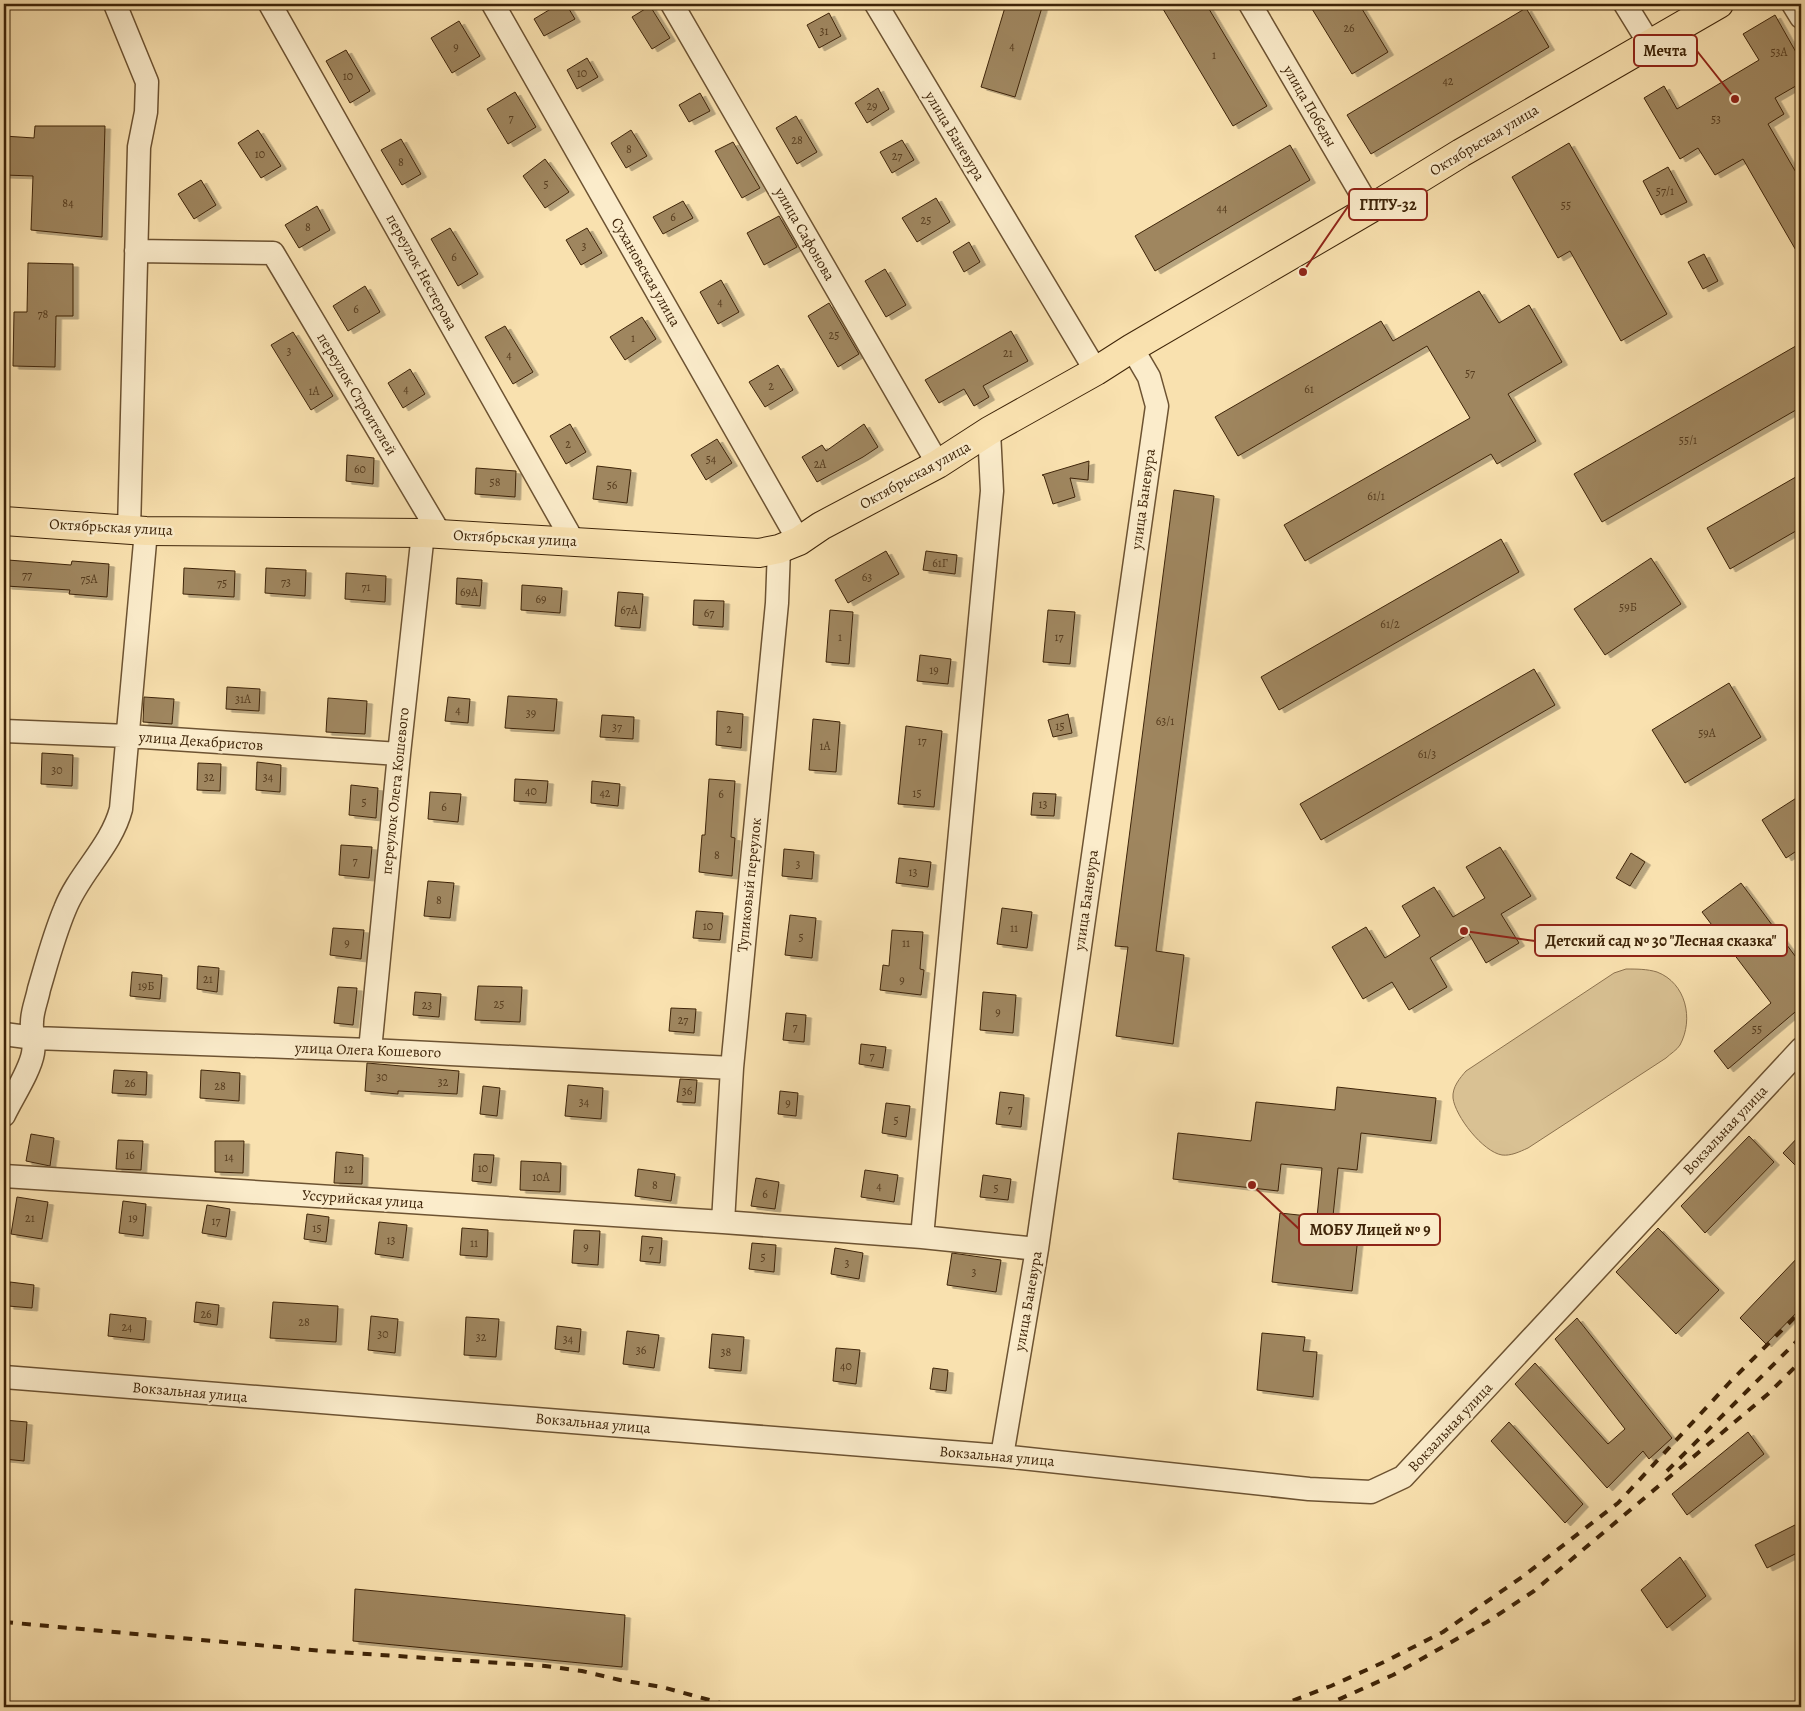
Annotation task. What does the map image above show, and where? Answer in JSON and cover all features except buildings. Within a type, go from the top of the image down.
[{"type":"main road","name":"Октябрьская улица","points":[[4,521],[137,530],[432,534],[759,553],[789,545],[938,464],[1370,209],[1461,153],[1719,4]]},
{"type":"street","points":[[4,1115],[33,1053],[32,1023],[34,1012],[49,951],[65,907],[81,878],[118,822],[121,809],[128,736],[137,530],[136,251],[139,147],[146,112],[147,82],[115,4]]},
{"type":"street","name":"переулок Нестерова","points":[[270,4],[573,541]]},
{"type":"street","name":"Сухановская улица","points":[[493,4],[789,545]]},
{"type":"street","name":"улица Сафонова","points":[[672,4],[938,464]]},
{"type":"street","name":"улица Баневура","points":[[876,4],[1096,371]]},
{"type":"street","name":"улица Победы","points":[[1250,4],[1370,209]]},
{"type":"street","points":[[1626,4],[1649,43]]},
{"type":"street","points":[[1793,4],[1801,17]]},
{"type":"street","name":"переулок Строителей","points":[[136,251],[273,253],[432,534]]},
{"type":"street","name":"улица Баневура","points":[[1002,1456],[1037,1249],[1157,406],[1150,377],[1132,348]]},
{"type":"street","points":[[922,1237],[992,491],[990,432]]},
{"type":"street","name":"переулок Олега Кошевого","points":[[370,1050],[399,754],[432,534]]},
{"type":"street","name":"Тупиковый переулок","points":[[723,1222],[732,1068],[776,613],[789,545]]},
{"type":"street","name":"улица Декабристов","points":[[4,731],[128,736],[399,754]]},
{"type":"street","name":"улица Олега Кошевого","points":[[4,1034],[34,1038],[370,1050],[732,1068]]},
{"type":"street","name":"Вокзальная улица","points":[[4,1377],[1002,1456],[1309,1489],[1371,1492],[1403,1477],[1801,1049]]},
{"type":"street","name":"Уссурийская улица","points":[[4,1176],[723,1222],[922,1237],[1037,1249]]},
{"type":"shaded area","points":[[1626,969],[1657,972],[1675,984],[1681,993],[1687,1013],[1684,1035],[1679,1047],[1666,1058],[1528,1148],[1502,1155],[1487,1147],[1464,1123],[1455,1105],[1453,1098],[1454,1090],[1461,1077],[1466,1071],[1614,973]]},
{"type":"railway","points":[[1276,1707],[1331,1686],[1443,1632],[1522,1577],[1618,1503],[1730,1382],[1801,1311]]},
{"type":"railway","points":[[1667,1471],[1801,1337]]},
{"type":"railway","points":[[1322,1707],[1393,1675],[1487,1622],[1534,1591],[1768,1394],[1801,1361]]},
{"type":"railway","points":[[4,1622],[323,1651],[545,1666],[582,1671],[662,1687],[735,1707]]},
{"type":"railway","points":[[1780,1707],[1801,1699]]},
{"type":"place","name":"Мечта","points":[[1735,99]]},
{"type":"place","name":"ГПТУ-32","points":[[1303,272]]},
{"type":"place","name":"Детский сад № 30 \"Лесная сказка\"","points":[[1464,931]]},
{"type":"place","name":"МОБУ Лицей № 9","points":[[1252,1185]]}]
